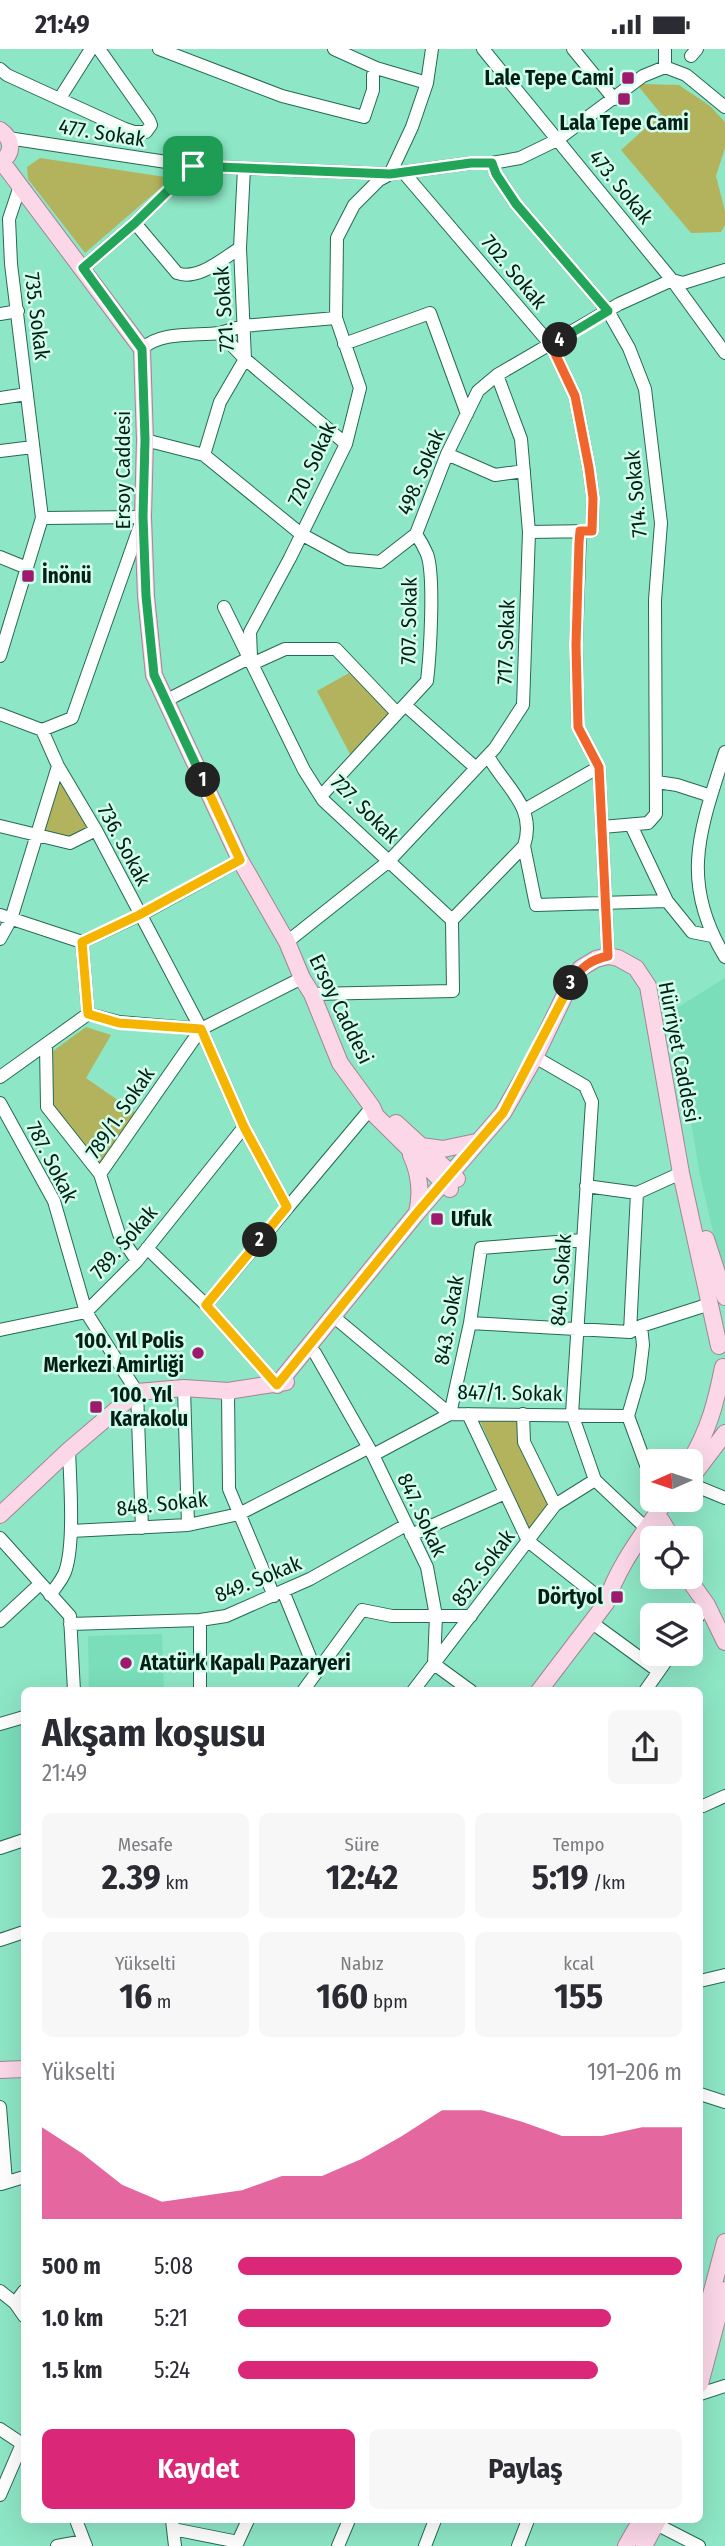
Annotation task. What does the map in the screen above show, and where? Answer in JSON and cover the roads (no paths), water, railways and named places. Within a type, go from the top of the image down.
[{"type":"main road","points":[[4,134],[9,154],[1,162],[142,349]]},
{"type":"main road","name":"Ersoy Caddesi","points":[[142,349],[145,440],[143,517],[146,596],[154,675],[240,860],[287,942],[340,1063],[376,1116],[450,1181]]},
{"type":"main road","points":[[0,1515],[69,1450],[137,1392],[184,1388],[228,1391],[292,1381],[450,1181],[476,1142],[503,1113],[577,974],[589,963],[608,956]]},
{"type":"main road","name":"Hürriyet Caddesi","points":[[608,956],[627,961],[636,968],[648,986],[681,1173],[689,1201],[699,1217],[718,1300],[722,1340],[719,1357],[724,1368]]},
{"type":"main road","points":[[277,1385],[416,1214],[500,1129],[503,1113]]},
{"type":"main road","points":[[415,1148],[443,1149],[476,1142]]},
{"type":"main road","name":"Ersoy Caddesi","points":[[415,1148],[419,1197],[416,1214]]},
{"type":"main road","points":[[701,1449],[724,1368]]},
{"type":"main road","points":[[704,1458],[725,1433]]},
{"type":"main road","points":[[546,1687],[606,1603],[611,1585],[640,1547]]},
{"type":"main road","points":[[703,1583],[714,1599],[725,1624]]},
{"type":"main road","points":[[696,1589],[707,1605],[725,1642]]},
{"type":"main road","points":[[0,2070],[21,2069]]},
{"type":"main road","points":[[703,2324],[725,2242]]},
{"type":"main road","points":[[703,2361],[713,2285]]},
{"type":"main road","points":[[626,2546],[650,2523]]},
{"type":"main road","points":[[644,2546],[651,2523]]},
{"type":"street","points":[[60,98],[91,49]]},
{"type":"street","points":[[0,69],[7,75],[125,129],[143,133],[149,130],[149,120],[99,49]]},
{"type":"street","points":[[159,49],[282,96],[364,117],[373,90],[376,68]]},
{"type":"street","points":[[334,49],[376,68],[426,83]]},
{"type":"street","points":[[397,173],[426,83],[432,49]]},
{"type":"street","name":"473. Sokak","points":[[483,49],[672,280],[725,353]]},
{"type":"street","points":[[573,49],[614,99]]},
{"type":"street","points":[[665,49],[665,67],[686,75],[725,107]]},
{"type":"street","name":"477. Sokak","points":[[4,134],[193,166],[397,173],[471,163],[492,163],[520,157],[556,140],[643,76],[665,67]]},
{"type":"street","name":"714. Sokak","points":[[492,163],[496,174],[516,204],[608,311],[629,348],[645,389],[661,523],[655,600],[656,814],[648,823],[602,827]]},
{"type":"street","points":[[83,268],[135,223],[193,166]]},
{"type":"street","name":"721. Sokak","points":[[243,168],[240,249],[245,359],[346,445]]},
{"type":"street","name":"720. Sokak","points":[[252,660],[250,632],[346,445],[360,388],[336,318],[337,238],[354,205],[379,180],[397,173]]},
{"type":"street","name":"702. Sokak","points":[[397,173],[551,345],[575,396],[593,498],[586,531],[576,645],[578,727],[599,767]]},
{"type":"street","name":"735. Sokak","points":[[0,656],[42,518],[11,264],[9,219],[20,185]]},
{"type":"street","points":[[135,223],[177,274],[196,274],[240,249]]},
{"type":"street","name":"498. Sokak","points":[[145,440],[204,455],[301,534],[347,559],[380,562],[416,534],[447,454],[478,391],[497,375],[608,311],[672,280],[683,283],[725,270]]},
{"type":"street","points":[[0,314],[18,311]]},
{"type":"street","points":[[345,344],[430,313],[467,414]]},
{"type":"street","points":[[142,349],[148,343],[171,335],[192,336],[220,333],[243,325],[336,318]]},
{"type":"street","points":[[204,455],[220,402],[245,359],[220,333]]},
{"type":"street","name":"717. Sokak","points":[[287,942],[389,861],[488,756],[523,705],[529,532],[521,439],[497,375]]},
{"type":"street","points":[[0,398],[27,394]]},
{"type":"street","points":[[0,451],[33,447]]},
{"type":"street","points":[[447,454],[495,475],[524,471]]},
{"type":"street","points":[[0,714],[42,730],[72,718],[143,517],[42,518]]},
{"type":"street","points":[[529,532],[586,531]]},
{"type":"street","name":"707. Sokak","points":[[321,796],[427,681],[430,573],[428,555],[416,534]]},
{"type":"street","points":[[0,557],[26,568]]},
{"type":"street","name":"727. Sokak","points":[[225,607],[304,770],[321,796],[452,920]]},
{"type":"street","points":[[165,701],[252,660],[285,649],[336,649],[401,709],[476,768]]},
{"type":"street","name":"736. Sokak","points":[[42,730],[58,766],[96,830],[201,1029],[244,1127],[287,1207]]},
{"type":"street","points":[[725,752],[699,838],[697,870],[698,894],[712,936],[725,957]]},
{"type":"street","points":[[312,995],[453,991],[452,920],[524,846],[529,832],[524,810],[488,756]]},
{"type":"street","points":[[0,939],[58,766]]},
{"type":"street","points":[[524,810],[599,767],[608,956]]},
{"type":"street","points":[[657,782],[677,785],[711,796]]},
{"type":"street","points":[[631,825],[667,901],[692,932],[712,936]]},
{"type":"street","points":[[0,826],[70,843],[96,830]]},
{"type":"street","points":[[524,846],[536,905],[667,901]]},
{"type":"street","points":[[6,917],[82,942],[139,915],[240,860]]},
{"type":"street","points":[[82,942],[88,1014]]},
{"type":"street","points":[[88,1014],[119,1023],[201,1029],[302,978]]},
{"type":"street","points":[[0,1077],[88,1014]]},
{"type":"street","name":"789/1. Sokak","points":[[137,1261],[119,1234],[100,1174],[201,1029]]},
{"type":"street","points":[[46,1044],[47,1107],[100,1174]]},
{"type":"street","name":"840. Sokak","points":[[535,1057],[584,1086],[592,1102],[572,1414],[595,1480],[642,1526]]},
{"type":"street","name":"787. Sokak","points":[[0,1103],[54,1201],[86,1312],[137,1392]]},
{"type":"street","points":[[206,1305],[372,1107]]},
{"type":"street","name":"789. Sokak","points":[[86,1312],[137,1261],[244,1127]]},
{"type":"street","points":[[586,1186],[637,1193],[681,1173]]},
{"type":"street","points":[[637,1193],[635,1329],[643,1345],[628,1416],[640,1449]]},
{"type":"street","name":"843. Sokak","points":[[450,1413],[470,1324],[481,1248],[583,1240]]},
{"type":"street","points":[[147,1248],[206,1305],[277,1385]]},
{"type":"street","points":[[470,1324],[635,1329],[718,1300]]},
{"type":"street","points":[[0,1330],[86,1312]]},
{"type":"street","name":"847/1. Sokak","points":[[341,1322],[450,1413],[628,1416]]},
{"type":"street","name":"847. Sokak","points":[[315,1353],[370,1451],[427,1567],[436,1616],[434,1664]]},
{"type":"street","points":[[184,1388],[188,1525]]},
{"type":"street","points":[[228,1391],[229,1489],[317,1672]]},
{"type":"street","points":[[137,1392],[142,1528]]},
{"type":"street","points":[[370,1451],[450,1413]]},
{"type":"street","points":[[468,1414],[528,1541],[606,1603]]},
{"type":"street","points":[[523,1414],[524,1443],[555,1505]]},
{"type":"street","points":[[50,1595],[65,1571],[71,1531],[69,1450]]},
{"type":"street","name":"848. Sokak","points":[[71,1531],[188,1525],[239,1514],[370,1451]]},
{"type":"street","name":"852. Sokak","points":[[416,1687],[555,1505],[595,1480]]},
{"type":"street","points":[[704,1482],[725,1497]]},
{"type":"street","name":"849. Sokak","points":[[70,1624],[200,1620],[226,1616],[310,1580],[408,1530],[505,1493]]},
{"type":"street","points":[[633,1516],[646,1517],[658,1512]]},
{"type":"street","points":[[0,1538],[70,1616],[74,1687]]},
{"type":"street","points":[[0,1621],[40,1584]]},
{"type":"street","points":[[703,1610],[707,1605]]},
{"type":"street","points":[[306,1687],[362,1609],[392,1616],[471,1616]]},
{"type":"street","points":[[200,1620],[200,1687]]},
{"type":"street","points":[[591,1622],[658,1671]]},
{"type":"street","points":[[434,1664],[466,1687]]},
{"type":"street","points":[[650,1687],[662,1666]]},
{"type":"street","points":[[0,1724],[21,1718]]},
{"type":"street","points":[[703,1805],[725,1796]]},
{"type":"street","points":[[0,1848],[21,1841]]},
{"type":"street","points":[[0,1940],[21,1933]]},
{"type":"street","points":[[703,1980],[725,1975]]},
{"type":"street","points":[[703,2095],[725,2102]]},
{"type":"street","points":[[0,2107],[3,2183],[21,2179]]},
{"type":"street","points":[[0,2291],[21,2312]]},
{"type":"street","points":[[15,2303],[21,2295]]},
{"type":"street","points":[[703,2393],[725,2386]]},
{"type":"street","points":[[0,2429],[21,2443]]},
{"type":"street","points":[[0,2495],[21,2448]]},
{"type":"street","points":[[57,2546],[85,2544],[77,2523]]},
{"type":"street","points":[[175,2546],[173,2524],[237,2544],[247,2523]]},
{"type":"street","points":[[338,2546],[348,2523]]},
{"type":"street","points":[[425,2546],[434,2523]]},
{"type":"street","points":[[518,2546],[527,2523]]},
{"type":"street","points":[[656,2523],[699,2546]]},
{"type":"place","name":"Lale Tepe Cami","points":[[628,78]]},
{"type":"place","name":"Lala Tepe Cami","points":[[624,99]]},
{"type":"place","name":"İnönü","points":[[28,576]]},
{"type":"place","name":"Ufuk","points":[[437,1219]]},
{"type":"place","name":"100. Yıl Polis Merkezi Amirliği","points":[[198,1353]]},
{"type":"place","name":"100. Yıl Karakolu","points":[[96,1407]]},
{"type":"place","name":"Dörtyol","points":[[617,1597]]},
{"type":"place","name":"Atatürk Kapalı Pazaryeri","points":[[126,1663]]}]
